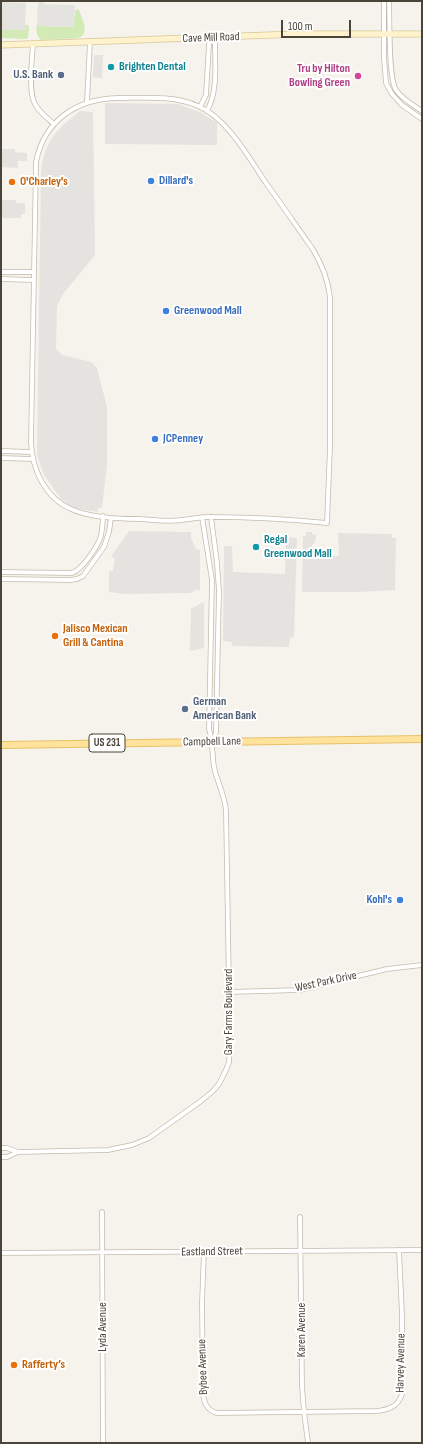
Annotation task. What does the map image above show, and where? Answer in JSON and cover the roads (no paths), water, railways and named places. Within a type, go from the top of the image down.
[{"type":"main road","name":"Cave Mill Road","points":[[1,46],[211,39],[297,34],[422,34]]},
{"type":"main road","name":"Campbell Lane","points":[[1,745],[422,739]]},
{"type":"street","points":[[384,1],[391,76],[396,89],[403,97],[411,105],[422,111]]},
{"type":"street","points":[[389,1],[384,58],[386,83],[392,94],[399,102],[422,119]]},
{"type":"street","points":[[200,107],[206,95],[209,44],[211,39]]},
{"type":"street","points":[[207,110],[213,98],[214,86],[215,44],[211,39]]},
{"type":"street","points":[[87,102],[90,42]]},
{"type":"street","points":[[33,44],[33,100],[40,111],[54,124]]},
{"type":"street","points":[[399,102],[403,97]]},
{"type":"street","points":[[99,99],[167,99],[182,101],[200,107],[207,110],[221,122],[234,138],[312,248],[323,268],[329,285],[330,447],[328,523],[287,518],[202,517],[178,521],[111,518],[77,512],[61,503],[52,495],[42,482],[33,459],[31,416],[33,272],[36,162],[41,145],[54,124],[72,110],[87,102],[99,99]]},
{"type":"street","points":[[1,272],[33,272]]},
{"type":"street","points":[[1,279],[33,280]]},
{"type":"street","points":[[1,451],[32,452]]},
{"type":"street","points":[[1,458],[33,459]]},
{"type":"street","points":[[1,572],[72,573],[76,571],[87,560],[100,539],[103,516]]},
{"type":"street","points":[[202,517],[212,580],[209,729],[212,742]]},
{"type":"street","points":[[211,517],[219,591],[216,732],[212,742]]},
{"type":"street","points":[[1,579],[70,580],[83,576],[104,547],[110,532],[111,518]]},
{"type":"street","name":"Gary Farms Boulevard","points":[[1,1148],[7,1148],[18,1152],[101,1151],[123,1148],[150,1138],[201,1101],[219,1084],[229,1062],[230,1046],[226,811],[223,794],[214,767],[212,742]]},
{"type":"street","name":"West Park Drive","points":[[229,992],[300,990],[387,969],[422,965]]},
{"type":"street","name":"Gary Farms Boulevard","points":[[1,1157],[7,1157],[18,1152]]},
{"type":"street","name":"Lyda Avenue","points":[[102,1212],[103,1443]]},
{"type":"street","name":"Karen Avenue","points":[[300,1217],[302,1250],[304,1412],[308,1443]]},
{"type":"street","name":"Harvey Avenue","points":[[304,1412],[382,1410],[391,1408],[400,1402],[402,1394],[402,1315],[399,1250]]},
{"type":"street","name":"Eastland Street","points":[[1,1253],[422,1250]]},
{"type":"street","name":"Bybee Avenue","points":[[204,1251],[202,1359],[203,1393],[205,1404],[211,1411],[217,1413],[304,1412]]},
{"type":"place","name":"Brighten Dental","points":[[111,67]]},
{"type":"place","name":"U.S. Bank","points":[[61,75]]},
{"type":"place","name":"Tru by Hilton Bowling Green","points":[[358,76]]},
{"type":"place","name":"Dillard's","points":[[151,181]]},
{"type":"place","name":"O'Charley's","points":[[12,182]]},
{"type":"place","name":"Greenwood Mall","points":[[166,311]]},
{"type":"place","name":"JCPenney","points":[[155,439]]},
{"type":"place","name":"Regal Greenwood Mall","points":[[256,547]]},
{"type":"place","name":"Jalisco Mexican Grill & Cantina","points":[[55,636]]},
{"type":"place","name":"German American Bank","points":[[185,709]]},
{"type":"place","name":"Kohl's","points":[[400,900]]},
{"type":"place","name":"Rafferty’s","points":[[14,1365]]}]
